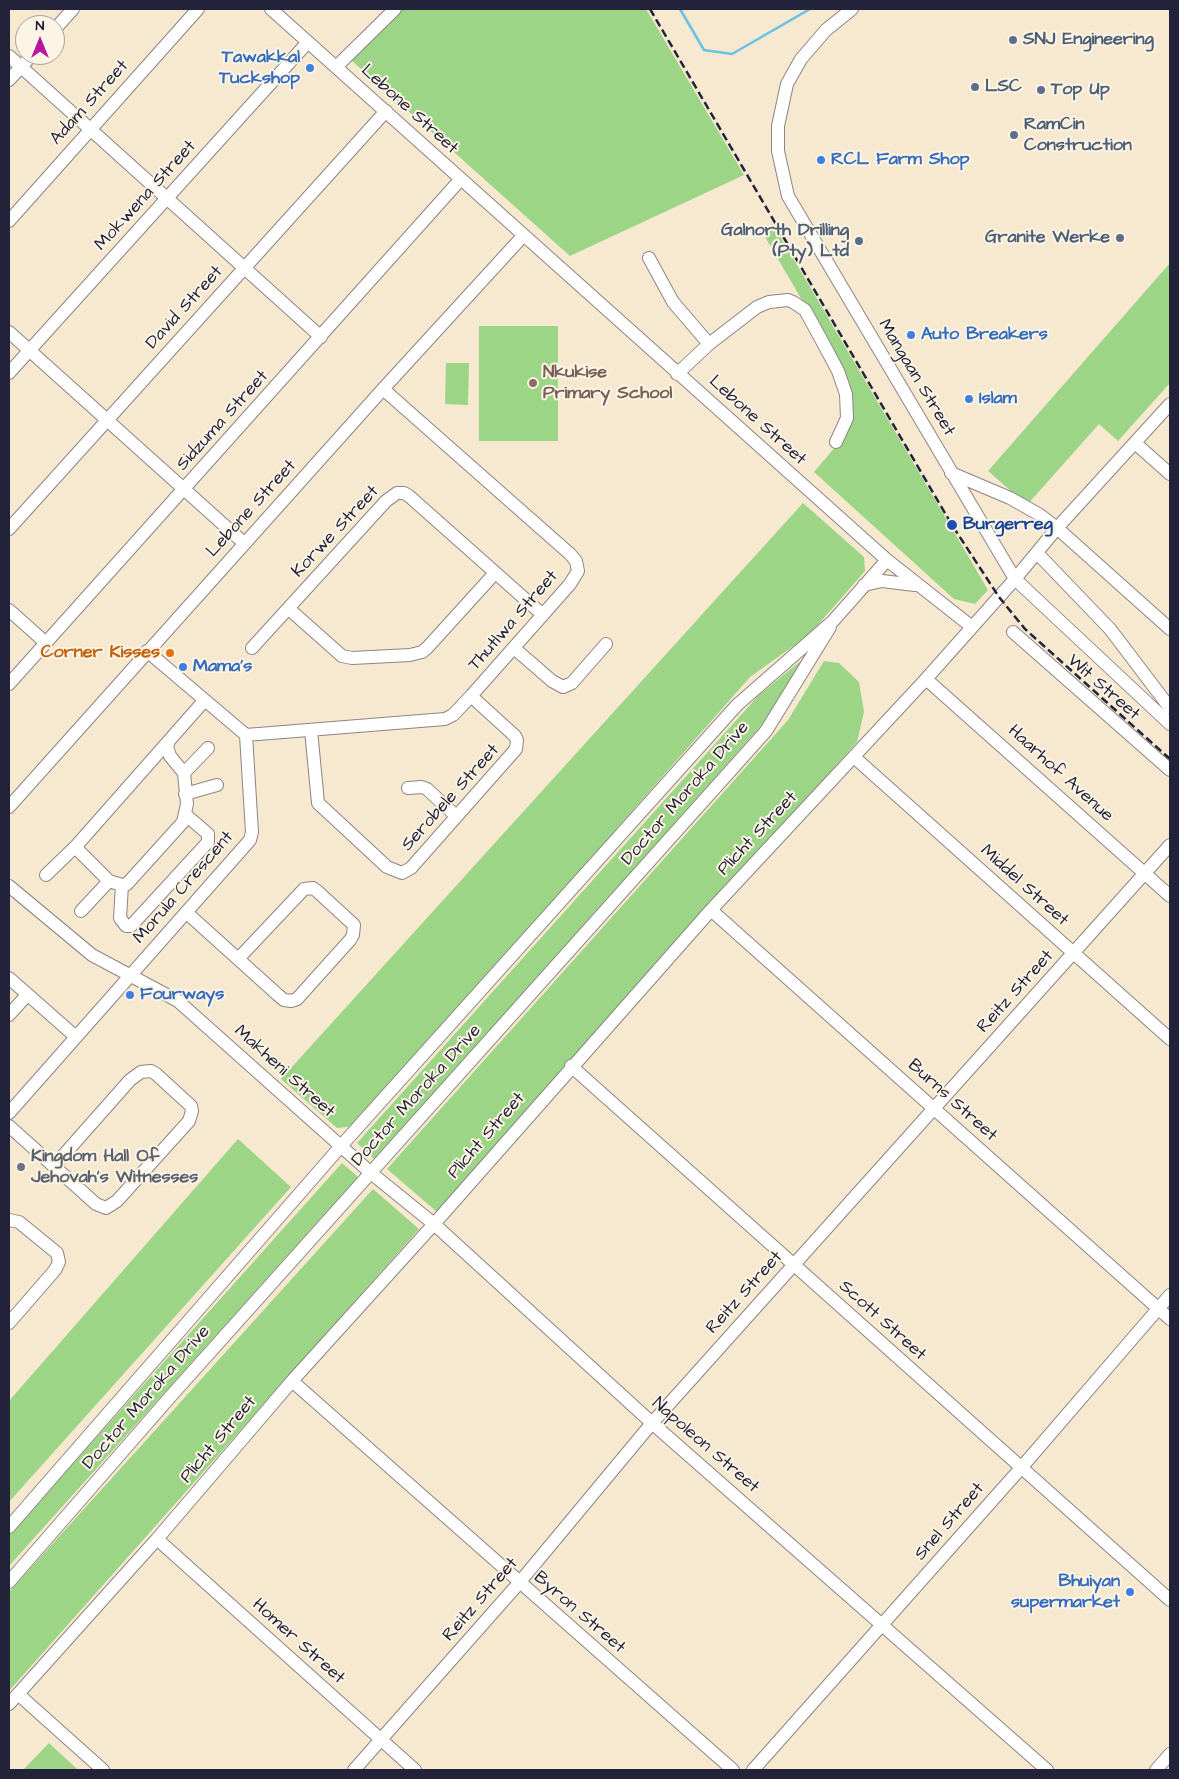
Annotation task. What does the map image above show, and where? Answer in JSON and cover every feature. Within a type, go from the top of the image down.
[{"type":"street","name":"Adam Street","points":[[9,221],[198,9]]},
{"type":"street","name":"Lebone Street","points":[[271,9],[887,560],[972,627]]},
{"type":"street","points":[[336,67],[395,9]]},
{"type":"street","name":"Mangaan Street","points":[[852,9],[826,30],[807,51],[787,84],[778,126],[778,151],[788,196],[1015,579],[1170,724]]},
{"type":"street","name":"Mokwena Street","points":[[9,374],[308,42]]},
{"type":"street","points":[[9,56],[322,337]]},
{"type":"street","points":[[9,80],[21,67]]},
{"type":"street","name":"David Street","points":[[9,529],[386,112]]},
{"type":"street","name":"Sidzuma Street","points":[[9,684],[322,337],[460,180]]},
{"type":"street","name":"Lebone Street","points":[[9,807],[244,543],[524,236]]},
{"type":"street","points":[[649,258],[673,302],[709,344]]},
{"type":"street","points":[[677,374],[709,344],[764,303],[788,300],[805,310],[838,371],[846,394],[847,418],[836,442]]},
{"type":"street","points":[[9,332],[244,543]]},
{"type":"street","name":"Thutlwa Street","points":[[246,735],[445,719],[453,714],[471,696],[576,577],[578,571],[576,561],[383,389]]},
{"type":"street","name":"Plicht Street","points":[[9,1704],[157,1539],[292,1381],[434,1224],[571,1066],[711,910],[926,679],[1015,579],[1057,528],[1170,404]]},
{"type":"street","points":[[1135,443],[1170,474]]},
{"type":"street","points":[[951,473],[1010,498],[1057,528],[1170,629]]},
{"type":"street","name":"Korwe Street","points":[[252,648],[386,501],[397,493],[404,493],[409,496],[543,615]]},
{"type":"street","points":[[1037,553],[1110,629],[1170,708]]},
{"type":"street","name":"Doctor Moroka Drive","points":[[9,1527],[341,1146],[738,705],[834,621],[887,560]]},
{"type":"street","points":[[290,608],[342,656],[352,658],[410,655],[422,652],[427,648],[495,573]]},
{"type":"street","points":[[864,585],[891,581],[917,585]]},
{"type":"street","points":[[9,610],[46,643]]},
{"type":"street","name":"Doctor Moroka Drive","points":[[9,1582],[766,731],[834,621]]},
{"type":"street","name":"Wit Street","points":[[1013,632],[1170,770]]},
{"type":"street","points":[[514,648],[552,682],[563,687],[572,683],[606,644]]},
{"type":"street","points":[[147,651],[246,735]]},
{"type":"street","name":"Haarhof Avenue","points":[[926,679],[1170,896]]},
{"type":"street","name":"Serobele Street","points":[[311,730],[318,803],[392,870],[402,873],[408,872],[513,754],[518,745],[516,736],[471,696]]},
{"type":"street","points":[[46,875],[77,845],[204,701]]},
{"type":"street","name":"Morula Crescent","points":[[9,1113],[250,840],[252,832],[246,735]]},
{"type":"street","points":[[77,845],[79,851],[108,881],[122,885],[127,884],[183,822],[186,815],[184,773],[170,756],[167,747],[169,741]]},
{"type":"street","points":[[184,773],[208,748]]},
{"type":"street","name":"Middel Street","points":[[854,757],[1170,1039]]},
{"type":"street","points":[[186,794],[217,784]]},
{"type":"street","points":[[408,788],[422,787],[427,789],[456,816]]},
{"type":"street","points":[[122,885],[120,918],[126,926],[131,926],[208,842],[208,834],[186,815]]},
{"type":"street","name":"Reitz Street","points":[[354,1770],[519,1583],[652,1423],[1170,846]]},
{"type":"street","points":[[81,911],[108,881]]},
{"type":"street","name":"Makheni Street","points":[[9,886],[80,947],[178,1000],[341,1146]]},
{"type":"street","points":[[187,913],[238,959],[284,1000],[297,999],[350,940],[353,935],[354,925],[313,888],[304,889],[238,959]]},
{"type":"street","name":"Burns Street","points":[[711,910],[1170,1319]]},
{"type":"street","points":[[9,978],[26,995],[76,1037]]},
{"type":"street","points":[[9,1015],[26,995]]},
{"type":"street","name":"Scott Street","points":[[571,1066],[1170,1600]]},
{"type":"street","points":[[9,1126],[96,1204],[106,1208],[112,1205],[189,1121],[192,1111],[191,1106],[156,1074],[146,1071],[141,1072],[130,1080],[54,1166]]},
{"type":"street","name":"Napoleon Street","points":[[341,1146],[434,1224],[652,1423],[1047,1770]]},
{"type":"street","points":[[9,1220],[20,1222],[52,1249],[56,1253],[58,1262],[55,1270],[9,1323]]},
{"type":"street","name":"Snel Street","points":[[753,1770],[1021,1468],[1170,1295]]},
{"type":"street","name":"Byron Street","points":[[292,1381],[732,1770]]},
{"type":"street","name":"Homer Street","points":[[157,1539],[416,1770]]},
{"type":"street","points":[[18,1694],[103,1770]]},
{"type":"street","points":[[1156,1770],[1170,1754]]},
{"type":"green space","points":[[402,9],[646,9],[744,175],[570,256],[350,59]]},
{"type":"green space","points":[[773,224],[988,590],[975,604],[954,599],[814,472],[842,439],[840,365],[761,230]]},
{"type":"green space","points":[[1170,263],[1170,383],[1118,441],[1099,424],[1027,505],[988,471]]},
{"type":"green space","points":[[479,326],[558,326],[558,441],[479,441]]},
{"type":"green space","points":[[446,363],[469,363],[468,405],[445,404]]},
{"type":"green space","points":[[803,503],[864,557],[865,571],[809,635],[750,677],[355,1126],[337,1128],[281,1079]]},
{"type":"green space","points":[[809,654],[774,711],[375,1160],[357,1143],[758,696]]},
{"type":"green space","points":[[824,661],[839,663],[859,682],[864,712],[857,742],[437,1212],[387,1169],[788,720]]},
{"type":"green space","points":[[238,1139],[291,1187],[9,1502],[9,1401]]},
{"type":"green space","points":[[342,1163],[358,1177],[9,1566],[9,1535]]},
{"type":"green space","points":[[373,1189],[419,1229],[9,1691],[9,1592]]},
{"type":"green space","points":[[49,1743],[78,1770],[23,1770]]},
{"type":"waterway","points":[[680,9],[704,50],[732,54],[810,9]]},
{"type":"railway","points":[[650,9],[952,525],[999,597],[1025,629],[1170,759]]},
{"type":"place","name":"SNJ Engineering","points":[[1013,40]]},
{"type":"place","name":"Tawakkal Tuckshop","points":[[310,68]]},
{"type":"place","name":"LSC","points":[[975,87]]},
{"type":"place","name":"Top Up","points":[[1041,90]]},
{"type":"place","name":"RamCin Construction","points":[[1014,135]]},
{"type":"place","name":"RCL Farm Shop","points":[[821,160]]},
{"type":"place","name":"Granite Werke","points":[[1120,238]]},
{"type":"place","name":"Galnorth Drilling (Pty) Ltd","points":[[859,241]]},
{"type":"place","name":"Auto Breakers","points":[[911,335]]},
{"type":"place","name":"Nkukise Primary School","points":[[533,383]]},
{"type":"place","name":"Islam","points":[[969,399]]},
{"type":"place","name":"Burgerreg","points":[[952,525]]},
{"type":"place","name":"Corner Kisses","points":[[170,653]]},
{"type":"place","name":"Mama's","points":[[183,667]]},
{"type":"place","name":"Fourways","points":[[130,995]]},
{"type":"place","name":"Kingdom Hall Of Jehovah's Witnesses","points":[[21,1167]]},
{"type":"place","name":"Bhuiyan supermarket","points":[[1130,1592]]}]
